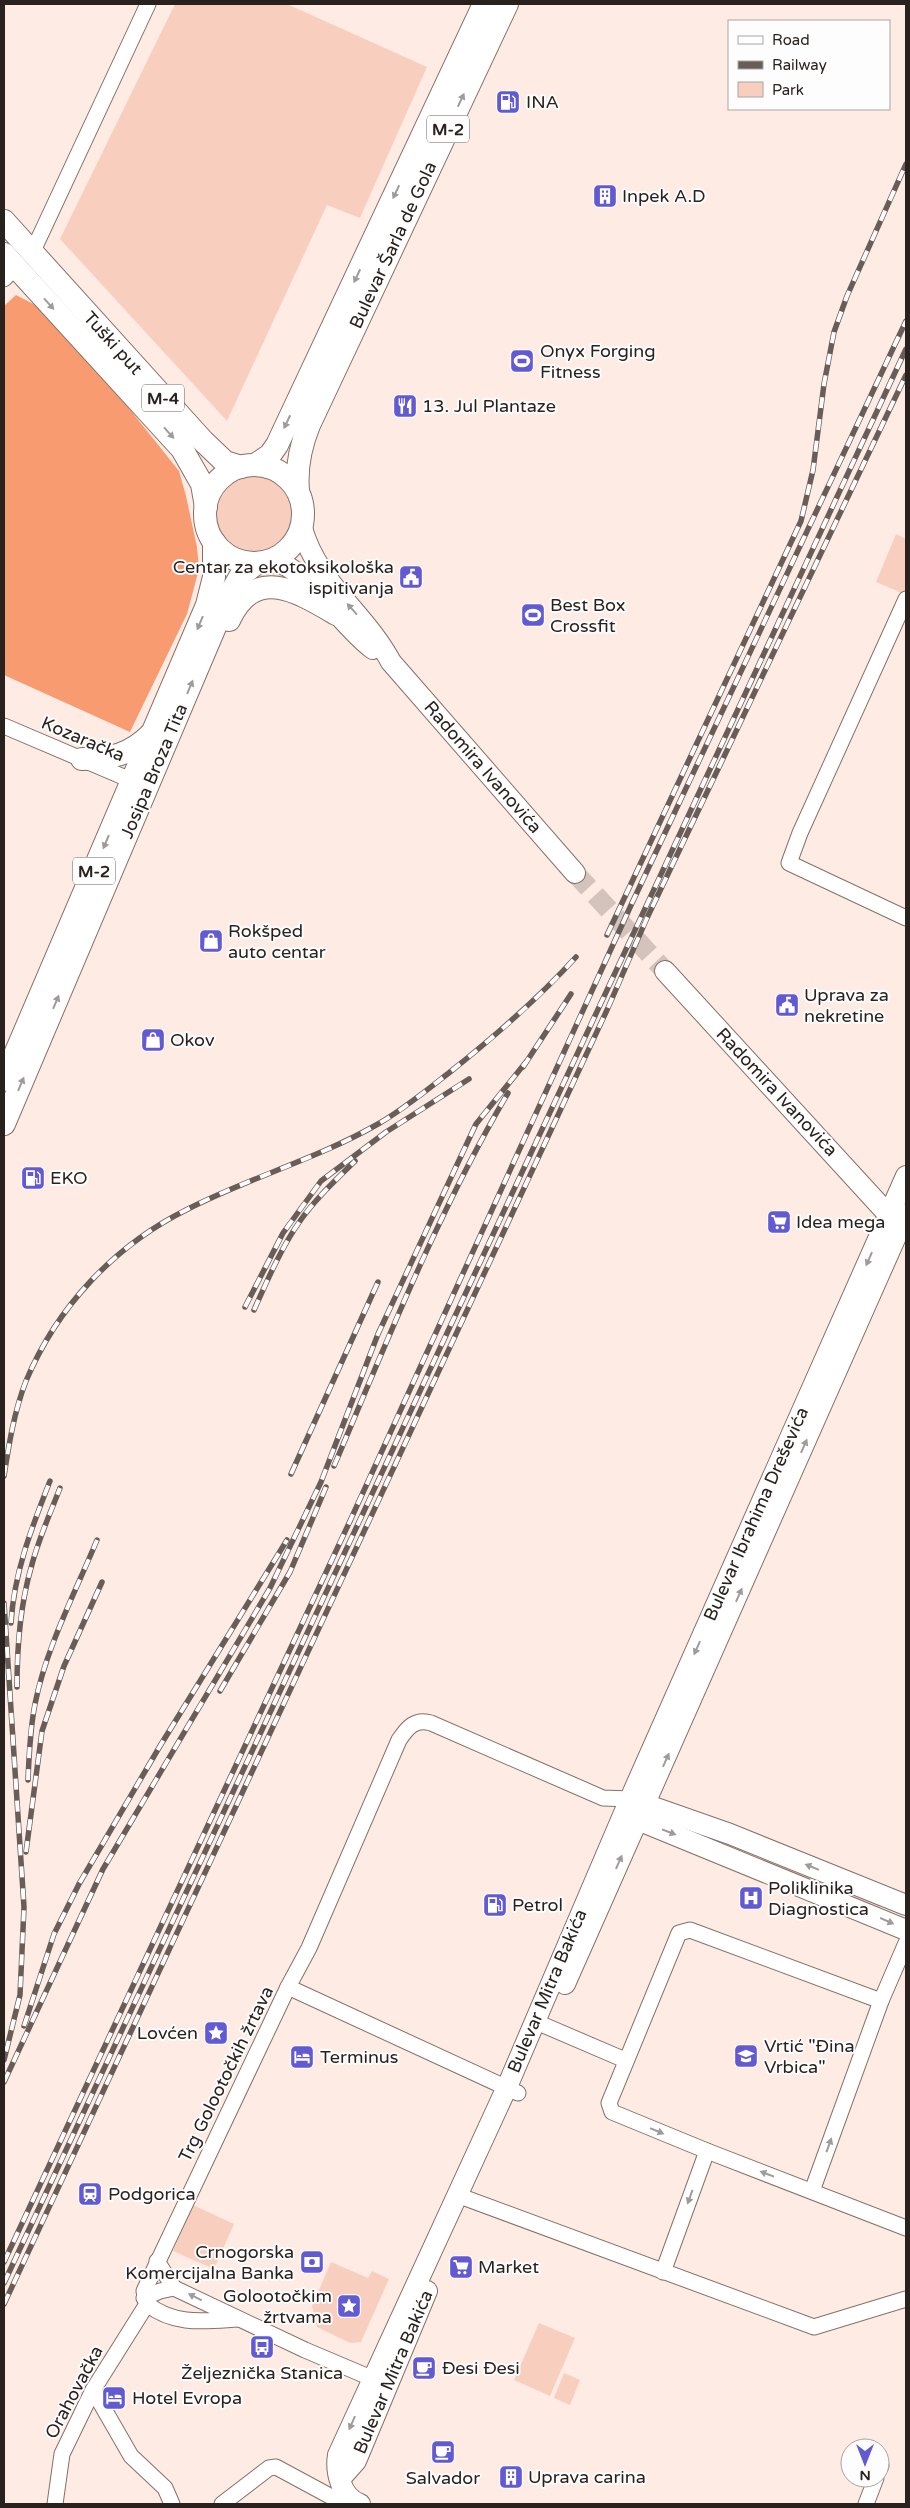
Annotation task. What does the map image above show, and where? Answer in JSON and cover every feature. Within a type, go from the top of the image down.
[{"type":"main road","name":"Bulevar Šarla de Gola","points":[[298,491],[297,466],[309,425],[484,4]]},
{"type":"main road","name":"Bulevar Šarla de Gola","points":[[248,466],[270,454],[277,445],[507,4]]},
{"type":"main road","name":"M-4","points":[[4,221],[14,263]]},
{"type":"main road","name":"Tuški put","points":[[14,263],[111,373],[182,449],[202,484],[206,507]]},
{"type":"main road","name":"Tuški put","points":[[14,263],[225,462],[248,466]]},
{"type":"main road","points":[[248,466],[280,472],[298,491]]},
{"type":"main road","name":"M-2","points":[[214,542],[208,531],[206,507],[218,482],[232,470],[248,466]]},
{"type":"main road","name":"M-2","points":[[264,561],[293,544],[302,528],[302,503],[298,491]]},
{"type":"main road","points":[[214,542],[233,558],[264,561]]},
{"type":"main road","name":"Josipa Broza Tita","points":[[4,1122],[140,784],[154,732],[207,605],[214,577],[214,542]]},
{"type":"main road","name":"Josipa Broza Tita","points":[[4,1080],[140,784],[202,657],[226,601],[241,575],[264,561]]},
{"type":"main road","points":[[202,657],[222,634],[240,602],[261,588],[281,586],[304,596],[336,614]]},
{"type":"main road","points":[[82,759],[104,759],[121,756],[134,749],[154,732]]},
{"type":"street","points":[[14,263],[148,4]]},
{"type":"street","points":[[302,528],[306,544],[324,577],[380,640],[391,662]]},
{"type":"street","points":[[264,561],[282,562],[296,571],[369,646],[391,662]]},
{"type":"street","points":[[906,599],[800,833],[789,863],[906,918]]},
{"type":"street","name":"Radomira Ivanovića","points":[[391,662],[575,873]]},
{"type":"street","name":"Kozaračka","points":[[4,726],[140,784]]},
{"type":"street","name":"Radomira Ivanovića","points":[[665,971],[900,1222]]},
{"type":"street","name":"Bulevar Ibrahima Dreševića","points":[[634,1810],[900,1222],[906,1176]]},
{"type":"street","points":[[288,1987],[309,1948],[399,1740],[408,1727],[420,1722],[431,1723],[603,1798],[613,1808],[634,1810],[730,1834],[906,1905]]},
{"type":"street","points":[[634,1810],[906,1930]]},
{"type":"street","name":"Bulevar Mitra Bakića","points":[[345,2496],[337,2466],[338,2455],[380,2382],[512,2090],[634,1810]]},
{"type":"street","points":[[881,2002],[690,1930],[684,1930],[679,1933],[625,2060],[609,2103],[612,2112],[706,2151],[906,2228]]},
{"type":"street","points":[[812,2191],[881,2002],[906,1943]]},
{"type":"street","name":"Trg Golootočkih žrtava","points":[[146,2301],[144,2291],[157,2261],[288,1987],[512,2090]]},
{"type":"street","points":[[540,2024],[625,2060]]},
{"type":"street","points":[[663,2272],[706,2151]]},
{"type":"street","points":[[464,2197],[814,2327],[906,2299]]},
{"type":"street","points":[[157,2261],[174,2288],[238,2319],[380,2382]]},
{"type":"street","points":[[174,2288],[160,2291],[146,2301],[174,2319],[194,2321],[238,2319]]},
{"type":"street","name":"Orahovačka","points":[[55,2504],[62,2454],[93,2390],[146,2301]]},
{"type":"street","points":[[93,2390],[131,2456],[166,2488],[172,2504]]},
{"type":"street","points":[[222,2504],[269,2468],[276,2467],[345,2496]]},
{"type":"street","points":[[866,2504],[872,2488]]},
{"type":"green space","points":[[175,4],[287,4],[427,67],[360,218],[327,205],[227,421],[60,239]]},
{"type":"green space","points":[[255,475],[270,478],[287,492],[291,499],[294,514],[291,529],[277,546],[270,550],[255,553],[240,550],[223,536],[219,529],[216,514],[219,499],[233,482],[240,478]]},
{"type":"green space","points":[[896,534],[906,539],[906,587],[904,594],[876,582]]},
{"type":"green space","points":[[271,569],[287,574],[279,581],[256,583],[249,576]]},
{"type":"green space","points":[[681,1823],[882,1902],[879,1910],[679,1827]]},
{"type":"green space","points":[[193,2205],[234,2224],[214,2269],[173,2251]]},
{"type":"green space","points":[[331,2262],[368,2278],[372,2271],[389,2279],[361,2342],[350,2343],[317,2327],[312,2306]]},
{"type":"green space","points":[[539,2323],[575,2338],[550,2396],[514,2380]]},
{"type":"green space","points":[[564,2373],[580,2380],[570,2405],[554,2398]]},
{"type":"shaded area","points":[[16,295],[43,309],[104,377],[179,471],[186,496],[197,547],[199,569],[187,614],[130,732],[4,675],[4,306]]},
{"type":"tunnel","points":[[575,873],[665,971]]},
{"type":"railway","points":[[607,935],[801,521],[813,470],[824,384],[834,332],[847,296],[906,164]]},
{"type":"railway","points":[[4,2262],[350,1521],[632,903],[906,321]]},
{"type":"railway","points":[[4,2283],[906,349]]},
{"type":"railway","points":[[4,2304],[607,1010],[647,918],[906,375]]},
{"type":"railway","points":[[4,1476],[18,1404],[26,1381],[39,1354],[71,1304],[112,1260],[160,1225],[186,1210],[331,1148],[397,1112],[450,1072],[499,1031],[531,1003],[576,957]]},
{"type":"railway","points":[[523,1067],[571,994]]},
{"type":"railway","points":[[4,2082],[103,1869],[270,1588],[321,1482],[378,1334],[476,1124],[526,1062]]},
{"type":"railway","points":[[245,1307],[283,1233],[321,1181],[386,1132],[469,1079]]},
{"type":"railway","points":[[334,1466],[436,1230],[508,1093]]},
{"type":"railway","points":[[254,1310],[293,1231],[319,1197],[355,1161]]},
{"type":"railway","points":[[291,1474],[378,1282]]},
{"type":"railway","points":[[11,1623],[20,1568],[50,1481]]},
{"type":"railway","points":[[220,1691],[290,1572],[326,1487]]},
{"type":"railway","points":[[17,1687],[20,1627],[27,1582],[44,1527],[60,1488]]},
{"type":"railway","points":[[28,1780],[32,1723],[46,1662],[97,1540]]},
{"type":"railway","points":[[24,2026],[54,1934],[79,1884],[160,1746],[287,1540]]},
{"type":"railway","points":[[26,1852],[42,1731],[64,1666],[102,1582]]},
{"type":"railway","points":[[4,1603],[24,1907],[20,1995],[4,2060]]},
{"type":"place","name":"INA","points":[[508,102]]},
{"type":"place","name":"Inpek A.D","points":[[605,196]]},
{"type":"place","name":"Onyx Forging Fitness","points":[[522,361]]},
{"type":"place","name":"13. Jul Plantaze","points":[[405,406]]},
{"type":"place","name":"Centar za ekotoksikološka ispitivanja","points":[[411,577]]},
{"type":"place","name":"Best Box Crossfit","points":[[533,615]]},
{"type":"place","name":"Rokšped auto centar","points":[[211,941]]},
{"type":"place","name":"Uprava za nekretine","points":[[787,1005]]},
{"type":"place","name":"Okov","points":[[153,1040]]},
{"type":"place","name":"EKO","points":[[33,1178]]},
{"type":"place","name":"Idea mega","points":[[779,1222]]},
{"type":"place","name":"Poliklinika Diagnostica","points":[[751,1898]]},
{"type":"place","name":"Petrol","points":[[495,1905]]},
{"type":"place","name":"Lovćen","points":[[216,2033]]},
{"type":"place","name":"Vrtić \"Đina Vrbica\"","points":[[746,2056]]},
{"type":"place","name":"Terminus","points":[[302,2057]]},
{"type":"place","name":"Podgorica","points":[[90,2194]]},
{"type":"place","name":"Crnogorska Komercijalna Banka","points":[[312,2262]]},
{"type":"place","name":"Market","points":[[461,2267]]},
{"type":"place","name":"Golootočkim žrtvama","points":[[349,2306]]},
{"type":"place","name":"Željeznička Stanica","points":[[262,2347]]},
{"type":"place","name":"Đesi Đesi","points":[[424,2368]]},
{"type":"place","name":"Hotel Evropa","points":[[114,2398]]},
{"type":"place","name":"Salvador","points":[[443,2452]]},
{"type":"place","name":"Uprava carina","points":[[511,2477]]}]
